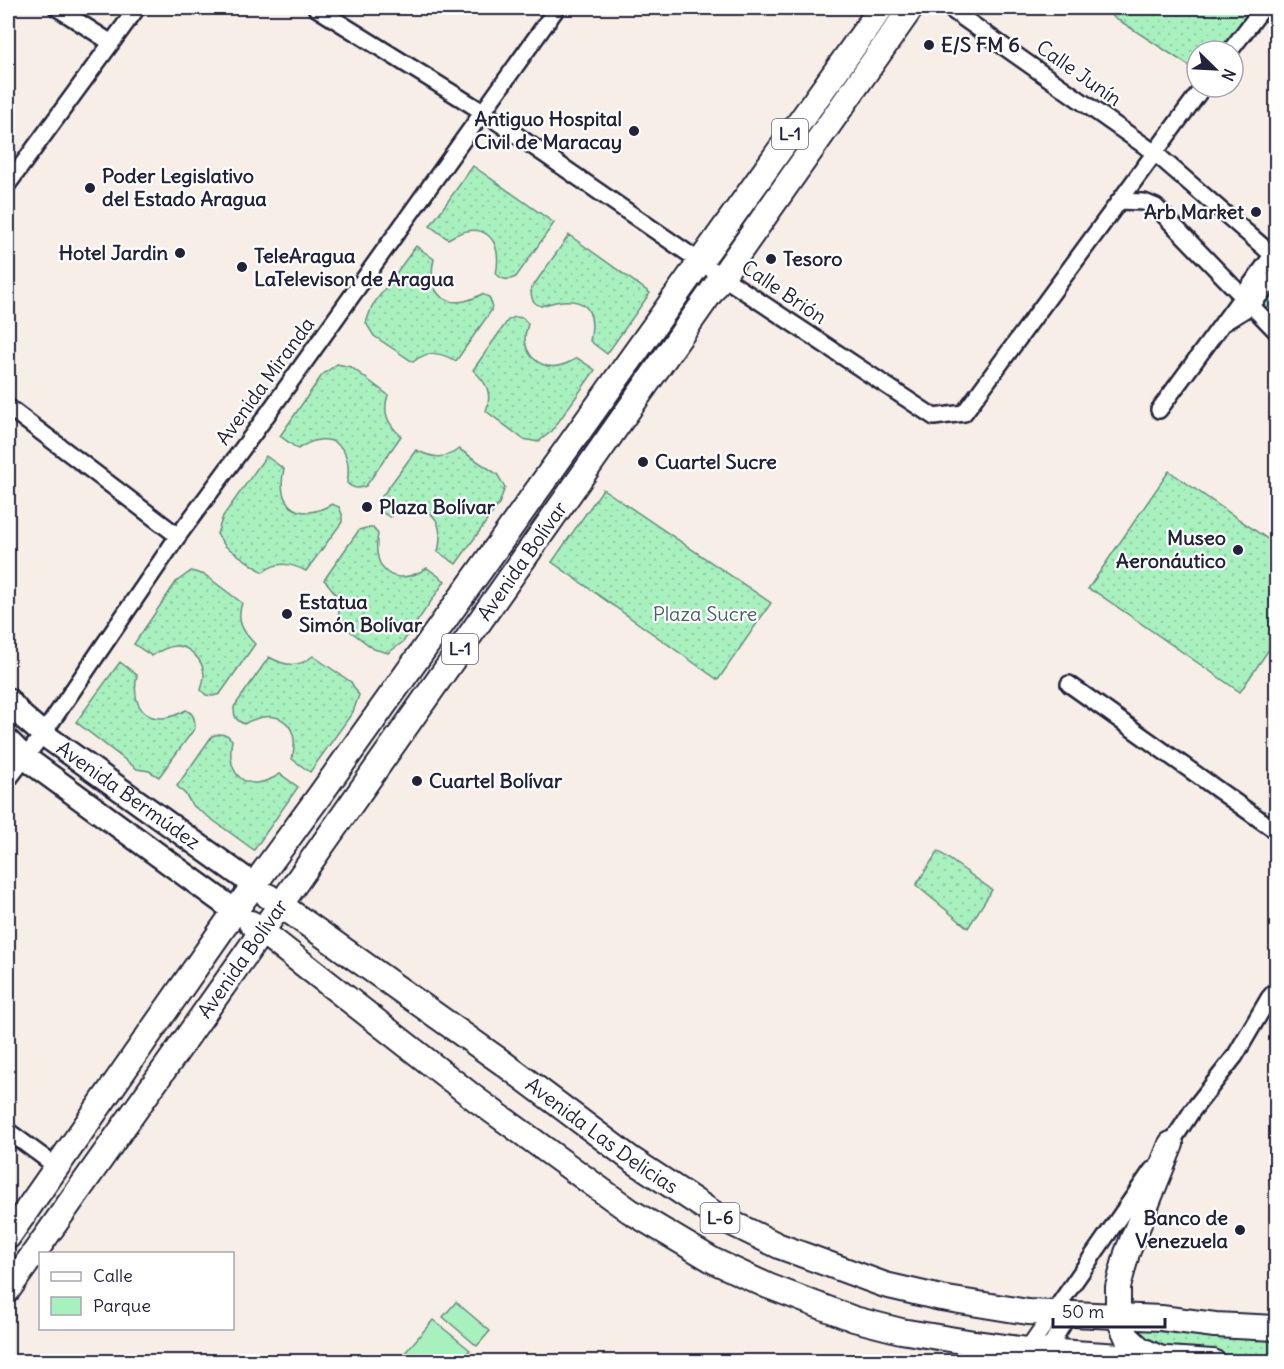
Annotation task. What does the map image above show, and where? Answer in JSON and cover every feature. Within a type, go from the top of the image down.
[{"type":"main road","name":"Avenida Bolívar","points":[[8,1236],[235,911],[374,720],[699,260],[881,8]]},
{"type":"main road","name":"Avenida Bolívar","points":[[8,1290],[281,906],[911,8]]},
{"type":"main road","name":"Avenida Las Delicias","points":[[254,885],[503,1063],[631,1159],[719,1217],[778,1246],[885,1285],[940,1298],[1028,1312],[1276,1328]]},
{"type":"main road","name":"L-6","points":[[235,911],[477,1100],[630,1211],[714,1261],[768,1286],[854,1319],[901,1331],[1033,1356],[1213,1362]]},
{"type":"main road","points":[[1118,1317],[1118,1287],[1126,1253],[1171,1144]]},
{"type":"main road","name":"L-6","points":[[1118,1317],[1127,1337],[1140,1349],[1161,1359]]},
{"type":"street","points":[[57,8],[110,42]]},
{"type":"street","points":[[8,184],[136,8]]},
{"type":"street","name":"Calle Brión","points":[[316,8],[483,112],[721,276],[934,417],[964,413],[1194,99]]},
{"type":"street","name":"Avenida Miranda","points":[[8,780],[43,734],[178,536],[557,8]]},
{"type":"street","name":"Calle Junín","points":[[949,8],[1155,153]]},
{"type":"street","points":[[1239,39],[1263,8]]},
{"type":"street","points":[[1155,153],[1275,254],[1247,301]]},
{"type":"street","points":[[1119,201],[1144,202],[1156,207],[1276,331]]},
{"type":"street","points":[[1159,410],[1222,324],[1276,276]]},
{"type":"street","points":[[8,407],[178,536]]},
{"type":"street","points":[[1069,684],[1276,831]]},
{"type":"street","name":"Avenida Bermúdez","points":[[8,700],[43,734],[254,885]]},
{"type":"street","name":"Avenida Bermúdez","points":[[8,741],[24,757],[235,911]]},
{"type":"street","points":[[1033,1356],[1192,1111],[1235,1056],[1276,990]]},
{"type":"street","points":[[8,1131],[57,1167]]},
{"type":"green space","points":[[1100,8],[1258,8],[1234,39],[1185,39],[1185,63]]},
{"type":"green space","points":[[473,166],[554,223],[516,277],[505,279],[496,274],[497,250],[487,235],[471,230],[448,239],[430,226]]},
{"type":"green space","points":[[569,235],[650,293],[607,354],[590,341],[591,316],[581,304],[564,301],[541,306],[532,298],[531,289]]},
{"type":"green space","points":[[416,246],[434,259],[433,283],[442,298],[459,302],[482,294],[489,297],[492,304],[491,311],[456,361],[445,356],[429,354],[413,362],[374,336],[366,323],[372,306]]},
{"type":"green space","points":[[1276,276],[1276,326],[1254,304]]},
{"type":"green space","points":[[515,317],[523,318],[528,324],[525,336],[526,346],[537,361],[548,366],[559,366],[577,358],[595,370],[552,431],[538,442],[523,439],[486,411],[489,399],[487,388],[473,370],[508,320]]},
{"type":"green space","points":[[337,364],[351,367],[388,395],[387,418],[401,436],[366,486],[360,488],[347,483],[347,459],[337,444],[329,440],[320,440],[298,449],[280,436],[322,375]]},
{"type":"green space","points":[[459,449],[497,474],[505,487],[499,504],[456,564],[438,552],[439,528],[430,513],[413,509],[390,517],[383,513],[380,499],[416,450],[438,457],[454,453]]},
{"type":"green space","points":[[266,456],[284,469],[283,493],[293,508],[310,512],[332,504],[339,507],[342,514],[342,522],[306,571],[284,564],[268,568],[263,572],[225,546],[217,534],[223,516]]},
{"type":"green space","points":[[1169,471],[1276,545],[1276,639],[1240,692],[1088,589]]},
{"type":"green space","name":"Plaza Sucre","points":[[603,489],[771,603],[718,680],[552,562]]},
{"type":"green space","points":[[373,528],[378,534],[378,558],[388,573],[404,577],[427,568],[445,581],[403,642],[388,653],[374,649],[337,621],[338,599],[324,580],[359,530]]},
{"type":"green space","points":[[191,571],[205,575],[242,603],[241,625],[255,644],[220,694],[213,696],[206,695],[201,690],[203,670],[199,659],[190,651],[175,646],[152,656],[134,644],[176,582]]},
{"type":"green space","points":[[313,656],[351,682],[359,695],[353,712],[310,772],[292,759],[293,735],[290,727],[284,721],[276,717],[266,717],[244,724],[236,717],[234,707],[269,657],[281,662],[297,664]]},
{"type":"green space","points":[[120,662],[137,675],[135,688],[137,699],[140,708],[146,714],[163,718],[186,710],[194,717],[195,728],[159,777],[149,771],[137,769],[76,722]]},
{"type":"green space","points":[[227,735],[232,740],[232,764],[241,779],[258,783],[280,774],[298,787],[254,850],[192,805],[177,786],[212,736]]},
{"type":"green space","points":[[938,851],[992,890],[968,928],[916,885]]},
{"type":"green space","points":[[456,1302],[490,1331],[477,1346],[443,1317]]},
{"type":"green space","points":[[1118,1317],[1276,1328],[1276,1361],[1161,1359]]},
{"type":"green space","points":[[433,1320],[470,1350],[460,1361],[398,1361]]},
{"type":"place","name":"E/S FM 6","points":[[929,45]]},
{"type":"place","name":"Antiguo Hospital Civil de Maracay","points":[[634,131]]},
{"type":"place","name":"Poder Legislativo del Estado Aragua","points":[[90,188]]},
{"type":"place","name":"Arb Market","points":[[1256,212]]},
{"type":"place","name":"Hotel Jardin","points":[[180,253]]},
{"type":"place","name":"Tesoro","points":[[771,259]]},
{"type":"place","name":"TeleAragua LaTelevison de Aragua","points":[[242,267]]},
{"type":"place","name":"Cuartel Sucre","points":[[643,462]]},
{"type":"place","name":"Plaza Bolívar","points":[[367,507]]},
{"type":"place","name":"Museo Aeronáutico","points":[[1238,550]]},
{"type":"place","name":"Estatua Simón Bolívar","points":[[287,614]]},
{"type":"place","name":"Cuartel Bolívar","points":[[417,781]]},
{"type":"place","name":"Banco de Venezuela","points":[[1240,1230]]}]
